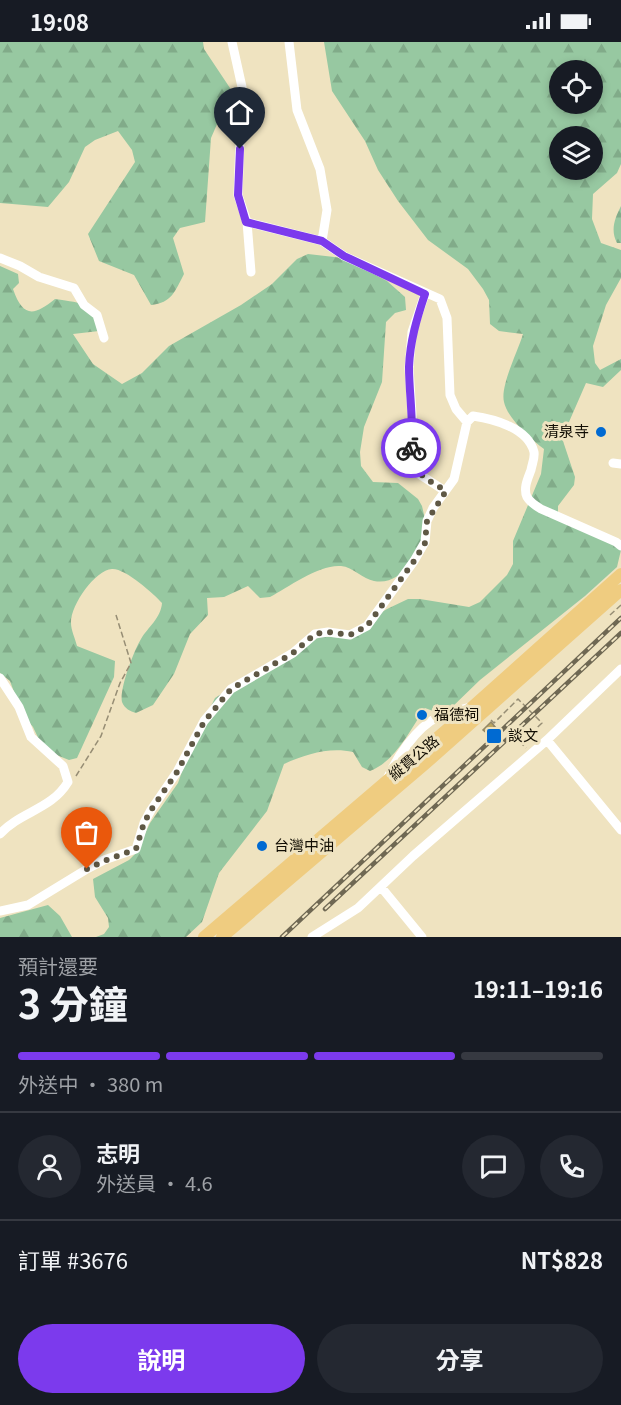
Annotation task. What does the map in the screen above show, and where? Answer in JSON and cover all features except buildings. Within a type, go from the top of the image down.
[{"type":"main road","name":"縱貫公路","points":[[222,937],[278,881],[385,782],[454,730],[475,705],[621,574]]},
{"type":"main road","name":"縱貫公路","points":[[204,937],[278,881],[621,590]]},
{"type":"street","points":[[232,42],[242,87],[238,195],[246,222],[251,272]]},
{"type":"street","points":[[289,42],[297,110],[320,169],[327,210],[322,241]]},
{"type":"street","points":[[246,222],[322,241],[344,256],[440,299],[447,318],[450,395],[456,409],[467,422]]},
{"type":"street","points":[[0,258],[39,277],[74,288],[84,305],[97,315],[104,338]]},
{"type":"street","points":[[425,294],[411,341],[409,368],[413,429],[410,458],[419,474],[446,491]]},
{"type":"street","points":[[0,911],[28,905],[87,869],[136,849],[144,823],[151,810],[171,782],[204,722],[231,689],[293,653],[315,634],[328,632],[350,635],[367,626],[425,543],[427,521],[454,478],[467,422],[473,416],[490,419],[513,428],[530,442],[534,454],[525,489],[527,497],[541,509],[621,546]]},
{"type":"street","points":[[312,937],[358,908],[413,856],[547,740],[621,669]]},
{"type":"street","points":[[0,678],[19,706],[32,737],[63,766],[68,782],[62,793],[44,807],[20,818],[0,834]]},
{"type":"street","points":[[385,782],[397,758],[420,731],[435,718],[475,705]]},
{"type":"street","points":[[547,740],[621,830]]},
{"type":"street","points":[[381,887],[422,937]]},
{"type":"path","points":[[610,615],[621,605]]},
{"type":"path","points":[[68,782],[80,773],[101,736],[120,683],[131,663],[117,615]]},
{"type":"path","points":[[494,723],[518,699],[542,723],[521,743]]},
{"type":"path","points":[[510,735],[532,714]]},
{"type":"green space","points":[[0,42],[203,42],[204,49],[236,97],[221,115],[211,138],[205,222],[180,228],[173,238],[184,274],[175,291],[164,302],[151,305],[134,275],[99,261],[88,234],[135,162],[132,150],[118,131],[95,140],[85,147],[69,182],[48,207],[0,203]]},
{"type":"green space","points":[[324,42],[621,42],[621,164],[617,173],[593,194],[592,219],[601,243],[621,250],[621,278],[606,305],[593,346],[595,363],[600,370],[621,359],[621,370],[603,387],[586,383],[562,438],[575,477],[574,485],[558,506],[558,515],[609,541],[621,550],[617,567],[585,596],[480,680],[449,710],[441,714],[425,708],[402,744],[379,766],[370,771],[362,767],[353,752],[335,750],[310,754],[284,764],[267,811],[219,873],[202,922],[186,937],[96,937],[104,934],[109,927],[108,918],[95,897],[93,879],[129,860],[136,853],[150,823],[178,783],[189,751],[215,698],[253,674],[294,656],[311,636],[353,638],[377,615],[408,599],[469,607],[480,602],[507,575],[513,564],[513,541],[541,474],[544,449],[515,422],[504,402],[503,395],[507,378],[523,334],[499,331],[490,324],[489,300],[483,289],[468,269],[428,240],[378,170],[365,141],[332,91]]},
{"type":"green space","points":[[621,206],[621,243],[617,243],[614,229]]},
{"type":"green space","points":[[308,254],[343,258],[387,281],[405,297],[406,310],[395,313],[386,322],[382,382],[364,427],[360,452],[361,466],[373,482],[398,483],[418,499],[428,532],[408,566],[393,578],[384,581],[370,580],[345,567],[333,566],[304,577],[270,597],[260,598],[248,586],[224,597],[207,598],[208,615],[190,634],[174,674],[153,705],[136,713],[123,704],[123,689],[138,644],[157,618],[162,603],[146,588],[124,573],[112,569],[105,571],[91,582],[79,599],[72,616],[71,626],[77,646],[115,661],[114,677],[77,758],[69,760],[44,750],[33,727],[22,714],[10,681],[0,673],[0,266],[18,274],[19,283],[13,289],[25,309],[35,311],[41,309],[55,299],[84,305],[92,314],[99,331],[73,334],[93,364],[122,384],[142,373],[169,346],[241,305],[272,284],[297,259]]},
{"type":"green space","points":[[48,905],[60,916],[72,937],[0,937],[0,918]]},
{"type":"railway","points":[[282,937],[621,618]]},
{"type":"railway","points":[[325,909],[621,633]]},
{"type":"way so far","points":[[87,869],[120,855],[131,853],[136,849],[144,823],[151,810],[166,791],[204,722],[231,689],[293,653],[315,634],[328,632],[350,635],[367,626],[425,543],[427,521],[433,508],[446,491],[419,474],[410,458],[411,448]]},
{"type":"place","name":"清泉寺","points":[[601,432]]},
{"type":"place","name":"福德祠","points":[[422,715]]},
{"type":"place","name":"談文","points":[[494,736]]},
{"type":"place","name":"台灣中油","points":[[262,846]]},
{"type":"route","points":[[240,149],[238,195],[246,222],[322,241],[344,256],[425,294],[412,332],[409,368],[413,429],[411,448]]}]
